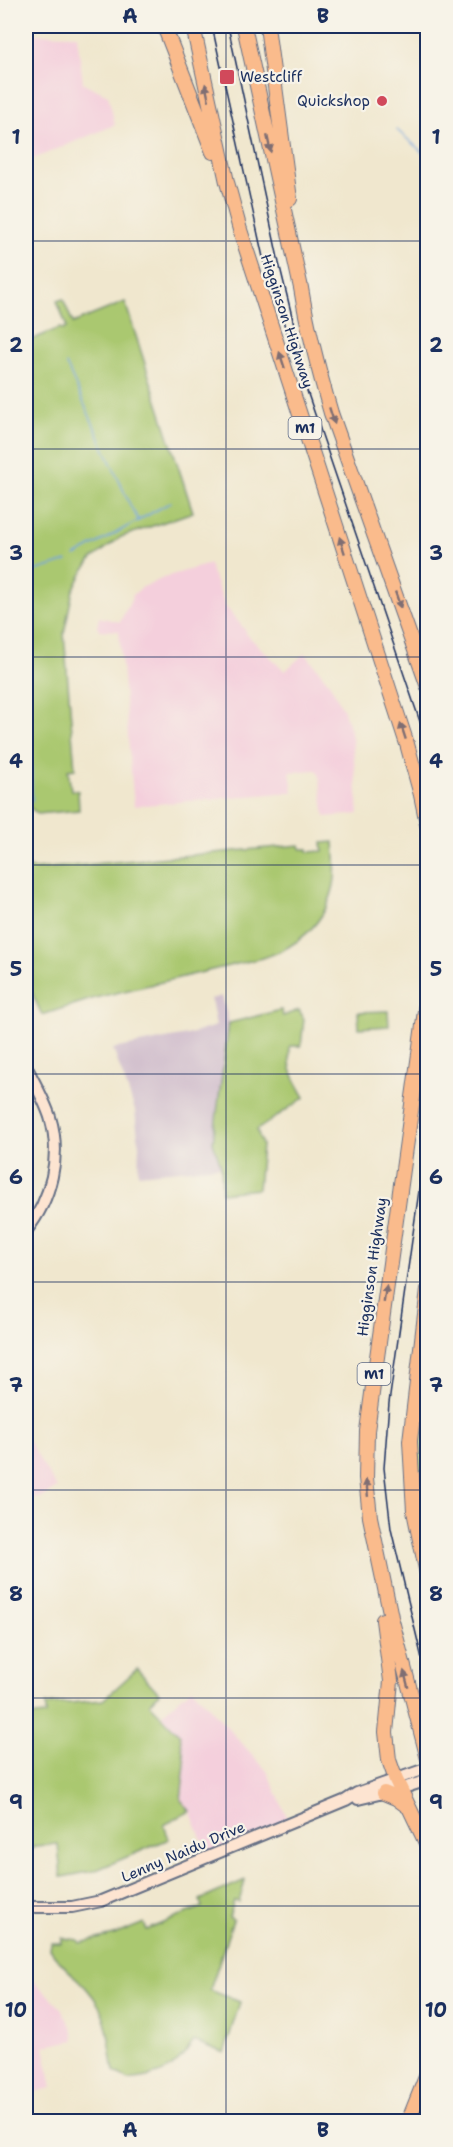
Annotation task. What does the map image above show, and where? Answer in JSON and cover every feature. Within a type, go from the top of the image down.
[{"type":"highway","points":[[164,26],[202,121],[240,230]]},
{"type":"highway","name":"Higginson Highway","points":[[193,26],[226,182],[240,230],[411,755],[428,828]]},
{"type":"highway","name":"Higginson Highway","points":[[244,26],[301,288],[308,331],[331,413],[428,687]]},
{"type":"highway","points":[[267,26],[301,288]]},
{"type":"highway","name":"Higginson Highway","points":[[428,989],[367,1431],[366,1478],[378,1562],[428,1759]]},
{"type":"highway","points":[[428,1289],[410,1441],[412,1495],[428,1579]]},
{"type":"highway","points":[[378,1562],[375,1581],[391,1681],[386,1738],[389,1760],[398,1785],[428,1847]]},
{"type":"highway","points":[[384,1793],[396,1798],[409,1808]]},
{"type":"highway","points":[[408,2121],[428,2072]]},
{"type":"highway","points":[[424,2121],[428,2114]]},
{"type":"street","points":[[26,1065],[50,1118],[55,1153],[50,1185],[34,1221],[26,1231]]},
{"type":"street","name":"Lenny Naidu Drive","points":[[413,1780],[428,1768]]},
{"type":"street","name":"Lenny Naidu Drive","points":[[26,1907],[72,1907],[101,1901],[346,1800],[357,1793],[413,1780],[428,1780]]},
{"type":"street","name":"Lenny Naidu Drive","points":[[346,1800],[384,1793],[398,1785]]},
{"type":"shaded area","points":[[26,32],[77,35],[83,83],[108,95],[115,125],[26,162]]},
{"type":"shaded area","points":[[209,564],[225,606],[246,631],[245,633],[285,671],[305,653],[330,684],[344,711],[352,737],[359,814],[325,817],[319,774],[316,770],[290,772],[293,792],[134,806],[119,631],[99,630],[97,627],[99,617],[120,622],[133,595],[141,588],[168,576]]},
{"type":"shaded area","points":[[222,996],[229,1023],[213,1142],[221,1166],[138,1174],[139,1145],[135,1110],[113,1049],[187,1035],[216,1026],[211,999]]},
{"type":"shaded area","points":[[26,1437],[57,1488],[41,1498],[26,1497]]},
{"type":"shaded area","points":[[192,1688],[267,1771],[290,1824],[209,1857],[190,1811],[181,1800],[184,1779],[180,1735],[162,1714]]},
{"type":"shaded area","points":[[26,1975],[61,2008],[72,2028],[75,2040],[44,2046],[52,2088],[26,2094]]},
{"type":"green space","points":[[63,299],[73,323],[125,302],[193,512],[121,537],[92,559],[73,590],[64,633],[75,769],[68,770],[71,790],[78,791],[79,810],[38,814],[29,807],[25,734],[30,638],[30,606],[26,606],[26,342],[60,328],[62,330],[66,328],[57,301]]},
{"type":"green space","points":[[334,842],[336,864],[330,898],[317,922],[287,948],[262,958],[95,998],[42,1015],[26,980],[26,867],[35,869],[60,867],[300,845],[301,849],[308,849],[308,852],[323,851],[322,843]]},
{"type":"green space","points":[[281,1010],[283,1016],[299,1010],[304,1019],[301,1046],[290,1046],[290,1061],[292,1073],[305,1097],[257,1130],[262,1145],[258,1189],[222,1193],[221,1166],[213,1142],[229,1023]]},
{"type":"green space","points":[[388,1011],[389,1026],[359,1028],[358,1012]]},
{"type":"green space","points":[[427,1326],[427,1537],[418,1483],[416,1432]]},
{"type":"green space","points":[[137,1669],[159,1693],[150,1704],[180,1735],[185,1764],[181,1800],[190,1811],[164,1825],[169,1839],[94,1871],[61,1877],[58,1844],[35,1846],[31,1850],[26,1785],[26,1717],[46,1715],[46,1705],[103,1700]]},
{"type":"green space","points":[[245,1880],[239,1902],[234,1901],[229,1917],[233,1920],[210,1990],[240,2002],[224,2053],[194,2041],[168,2070],[152,2076],[129,2080],[114,2071],[107,2029],[99,2006],[88,1990],[55,1957],[50,1949],[51,1943],[61,1943],[62,1938],[78,1940],[80,1943],[114,1935],[144,1923],[147,1930],[202,1907],[200,1900]]},
{"type":"waterway","points":[[397,130],[428,157]]},
{"type":"waterway","points":[[66,364],[139,521]]},
{"type":"waterway","points":[[75,556],[171,502]]},
{"type":"waterway","points":[[26,581],[35,571],[67,561]]},
{"type":"waterway","points":[[26,597],[34,608],[26,712],[31,755],[32,801]]},
{"type":"railway","points":[[212,26],[266,271],[428,745]]},
{"type":"railway","points":[[228,26],[279,263],[301,353]]},
{"type":"railway","points":[[428,1127],[389,1403],[384,1468],[391,1529],[428,1684]]},
{"type":"place","name":"Westcliff","points":[[227,77]]},
{"type":"place","name":"Quickshop","points":[[382,101]]}]
